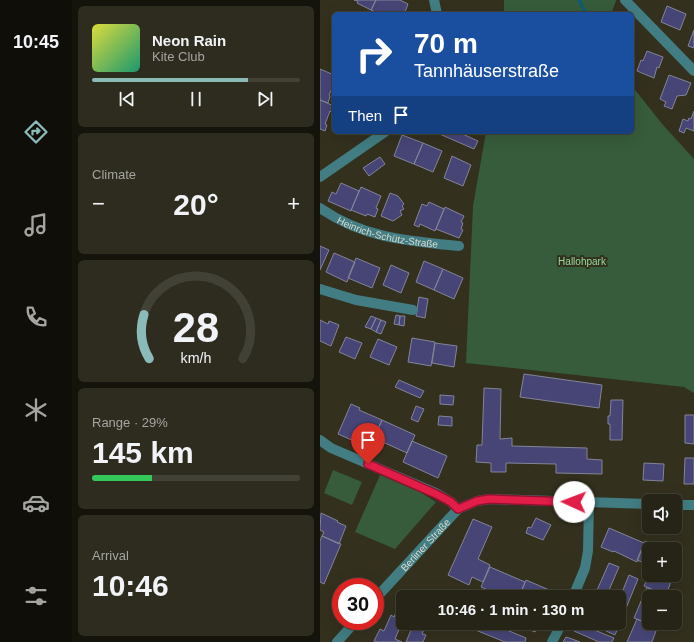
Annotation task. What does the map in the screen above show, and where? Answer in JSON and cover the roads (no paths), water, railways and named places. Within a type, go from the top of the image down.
[{"type":"street","points":[[434,0],[437,12]]},
{"type":"street","points":[[625,0],[694,71]]},
{"type":"street","points":[[320,177],[382,134]]},
{"type":"street","name":"Heinrich-Schütz-Straße","points":[[320,208],[345,223],[364,231],[394,238],[459,246]]},
{"type":"street","points":[[320,289],[356,300],[413,310]]},
{"type":"street","points":[[320,440],[331,448],[436,494],[451,502],[458,509]]},
{"type":"street","name":"Berliner Straße","points":[[384,589],[458,509],[477,501],[489,499],[642,504]]},
{"type":"street","points":[[576,590],[585,568],[588,551],[588,502]]},
{"type":"street","points":[[682,505],[694,505]]},
{"type":"street","points":[[337,642],[348,630]]},
{"type":"street","points":[[552,642],[558,630]]},
{"type":"waterway","points":[[579,0],[582,6]]},
{"type":"park label","name":"Hallohpark","points":[[582,261]]}]
